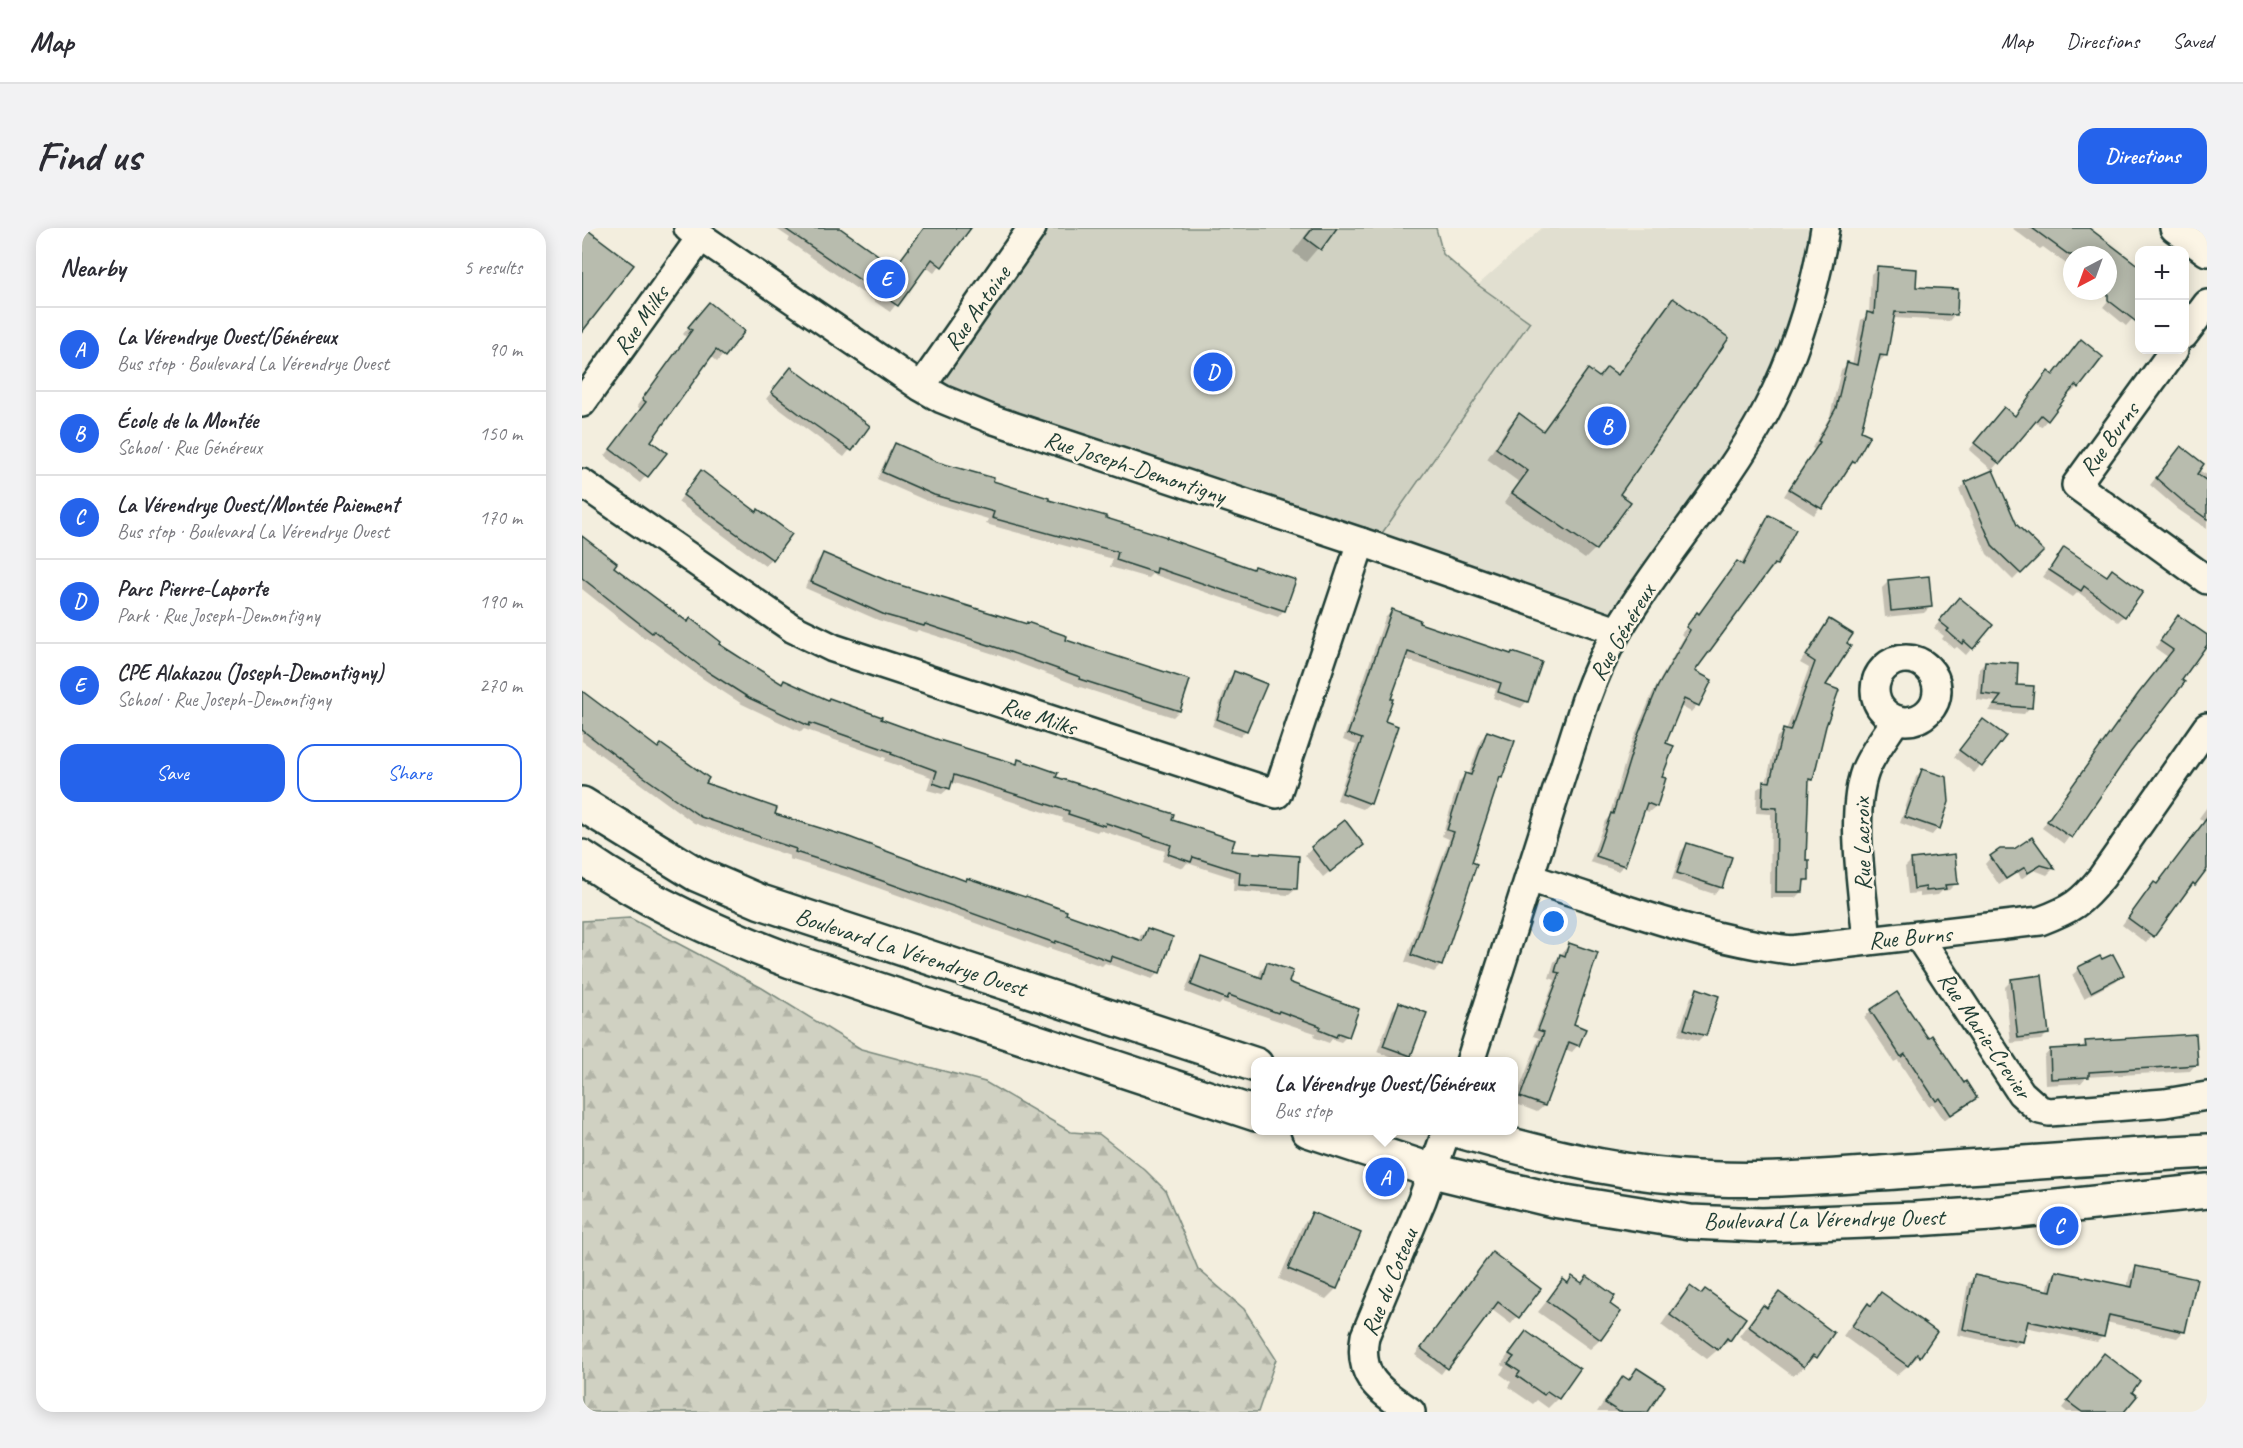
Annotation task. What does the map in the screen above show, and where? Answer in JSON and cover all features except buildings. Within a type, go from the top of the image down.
[{"type":"main road","name":"Boulevard La Vérendrye Ouest","points":[[582,804],[696,874],[761,902],[1251,1063]]},
{"type":"main road","name":"Boulevard La Vérendrye Ouest","points":[[582,857],[620,883],[672,912],[738,941],[802,965],[1251,1112]]},
{"type":"main road","name":"Boulevard La Vérendrye Ouest","points":[[1320,1135],[1432,1171],[1553,1200],[1700,1222],[1762,1225],[1915,1219],[1991,1214],[2207,1191]]},
{"type":"main road","name":"Boulevard La Vérendrye Ouest","points":[[1471,1135],[1548,1156],[1611,1169],[1682,1177],[1754,1180],[1822,1178],[2207,1151]]},
{"type":"main road","points":[[2060,1206],[2207,1207]]},
{"type":"street","name":"Rue Antoine","points":[[921,387],[1032,228]]},
{"type":"street","name":"Rue Généreux","points":[[1472,1057],[1585,702],[1600,664],[1617,631],[1728,471],[1764,413],[1790,356],[1813,292],[1825,228]]},
{"type":"street","points":[[2174,228],[2207,252]]},
{"type":"street","name":"Rue Joseph-Demontigny","points":[[694,232],[942,399],[991,419],[1361,542],[1617,631]]},
{"type":"street","name":"Rue Milks","points":[[582,403],[694,232]]},
{"type":"street","points":[[2189,328],[2207,304]]},
{"type":"street","name":"Rue Burns","points":[[2171,354],[2076,485],[2207,579]]},
{"type":"street","name":"Rue Milks","points":[[582,483],[770,615],[812,639],[857,656],[1277,795],[1361,542]]},
{"type":"street","name":"Rue Lacroix","points":[[1867,941],[1858,828],[1860,791],[1865,771],[1896,720]]},
{"type":"street","name":"Rue Burns","points":[[1529,878],[1718,937],[1791,950],[2027,924],[2071,909],[2085,898],[2207,727]]},
{"type":"street","name":"Rue Marie-Crevier","points":[[1919,937],[2021,1093],[2040,1110],[2049,1112],[2165,1103],[2207,1095]]},
{"type":"street","points":[[1432,1171],[1446,1135]]},
{"type":"street","name":"Rue du Coteau","points":[[1411,1412],[1380,1389],[1372,1380],[1364,1365],[1363,1350],[1365,1336],[1432,1171]]},
{"type":"shaded area","points":[[1542,228],[1825,228],[1790,356],[1617,631],[1373,546],[1530,323],[1478,285]]},
{"type":"green space","points":[[1032,228],[1436,228],[1443,254],[1478,285],[1530,322],[1373,546],[921,387]]},
{"type":"green space","points":[[630,918],[762,988],[861,1049],[985,1082],[1071,1132],[1099,1134],[1145,1170],[1165,1190],[1198,1269],[1244,1309],[1276,1359],[1258,1412],[582,1412],[582,921]]},
{"type":"place","name":"CPE Alakazou (Joseph-Demontigny)","points":[[886,279]]},
{"type":"place","name":"Parc Pierre-Laporte","points":[[1213,372]]},
{"type":"place","name":"École de la Montée","points":[[1607,426]]},
{"type":"place","name":"La Vérendrye Ouest/Généreux","points":[[1385,1177]]},
{"type":"place","name":"La Vérendrye Ouest/Montée Paiement","points":[[2059,1226]]}]
